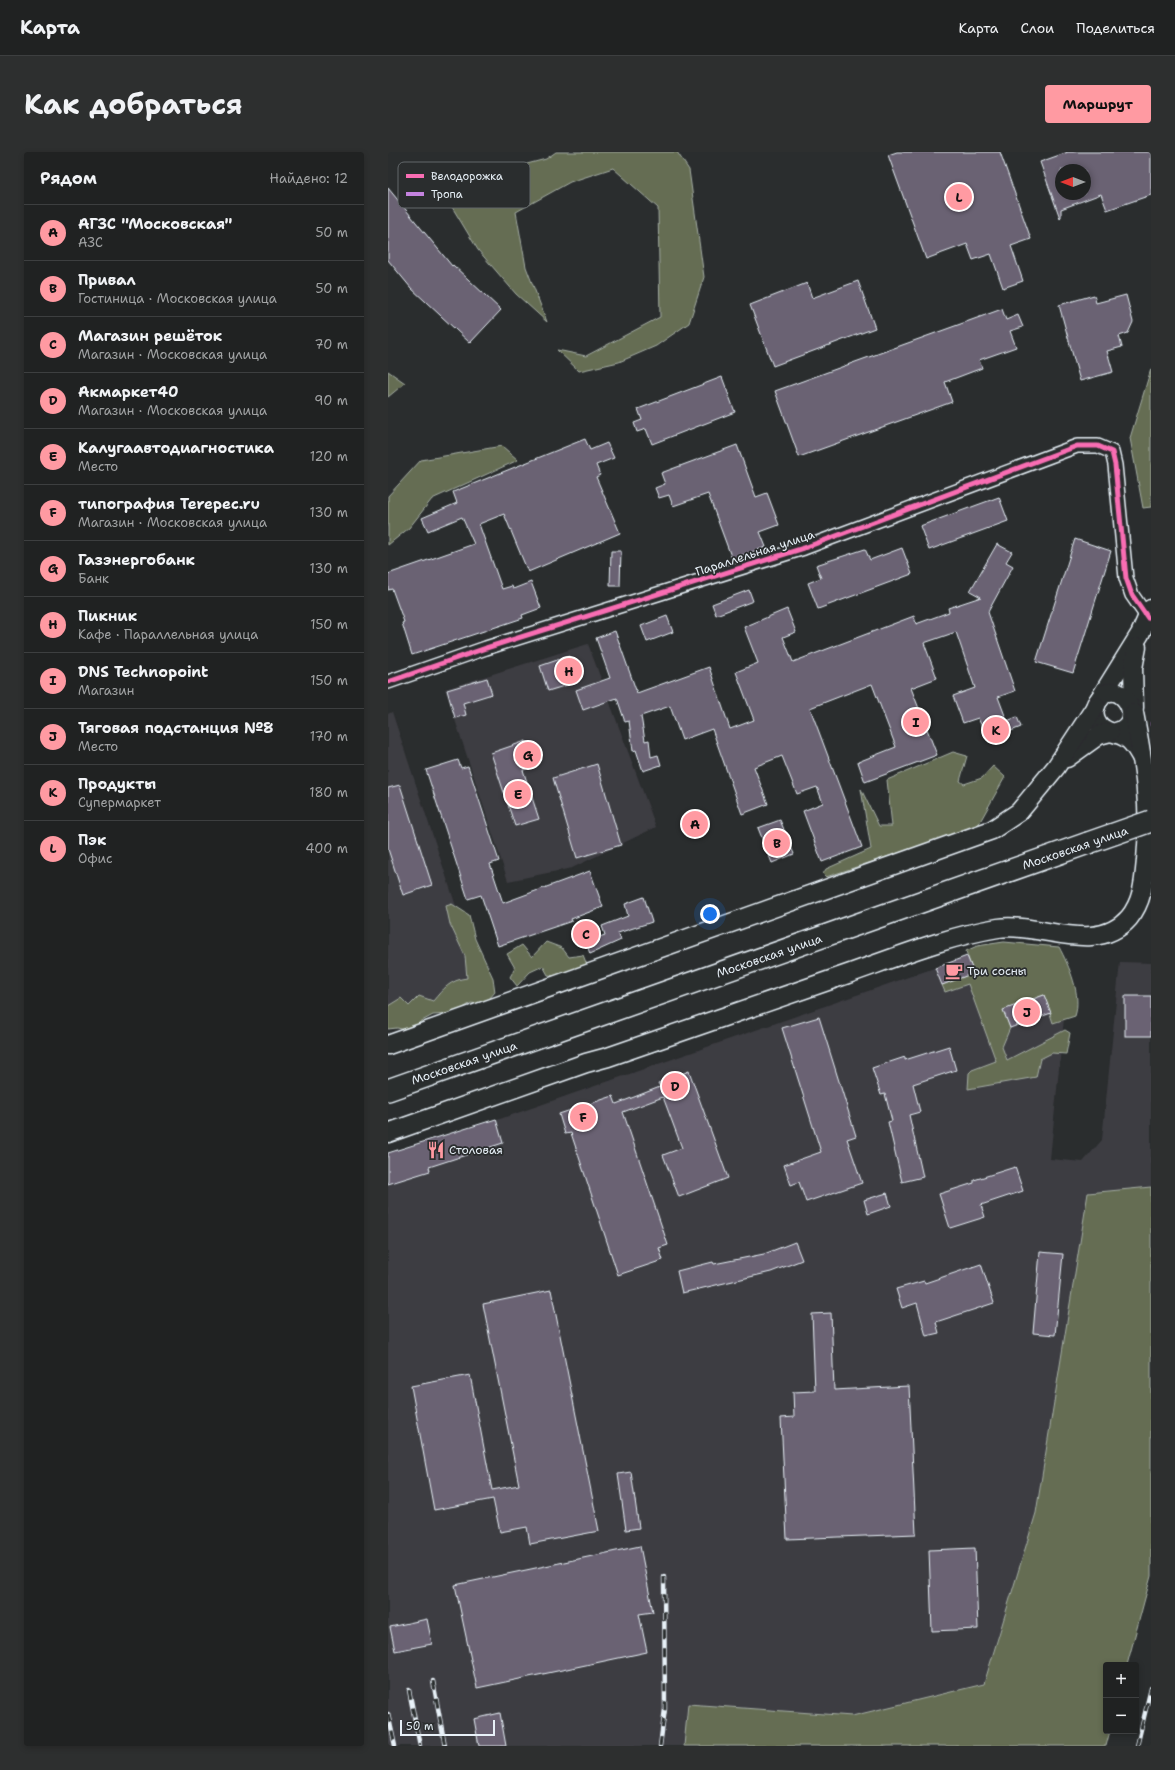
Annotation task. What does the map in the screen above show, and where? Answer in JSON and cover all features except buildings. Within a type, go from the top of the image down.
[{"type":"main road","points":[[388,1045],[992,830],[1019,812],[1056,767],[1097,703],[1146,620]]},
{"type":"main road","points":[[388,1133],[586,1063],[918,950],[977,933],[1000,928],[1022,927],[1084,936],[1100,934],[1115,929],[1129,918],[1138,904],[1144,887],[1149,817],[1144,761],[1134,711],[1133,668],[1146,620]]},
{"type":"main road","points":[[1056,767],[1083,745],[1099,735],[1113,732],[1122,731],[1131,724],[1134,711],[1128,698],[1118,692],[1107,694],[1097,703],[1094,711],[1097,722],[1100,727],[1113,732],[1127,738],[1135,746],[1144,761]]},
{"type":"main road","name":"Московская улица","points":[[388,1090],[1151,821]]},
{"type":"street","name":"Параллельная улица","points":[[388,682],[486,648],[804,548],[1076,446],[1098,446],[1112,452],[1115,465],[1126,578],[1132,595],[1146,620]]},
{"type":"shaded area","points":[[588,644],[656,827],[572,868],[508,881],[445,689]]},
{"type":"shaded area","points":[[392,712],[482,985],[388,1014],[388,714]]},
{"type":"shaded area","points":[[989,949],[1065,1008],[1050,1159],[1083,1162],[1102,1140],[1120,962],[1151,963],[1151,1187],[1088,1193],[1036,1513],[984,1684],[852,1716],[688,1704],[684,1746],[388,1746],[388,1158]]},
{"type":"green space","points":[[556,152],[677,152],[689,170],[704,277],[689,323],[656,346],[619,362],[579,371],[557,350],[586,356],[660,317],[658,208],[613,168],[570,182],[530,204],[530,163],[546,159]]},
{"type":"green space","points":[[453,208],[523,208],[516,212],[526,267],[547,322],[516,294],[478,250]]},
{"type":"green space","points":[[1151,369],[1151,507],[1143,508],[1130,438]]},
{"type":"green space","points":[[388,371],[405,383],[388,397]]},
{"type":"green space","points":[[502,446],[518,460],[432,499],[409,528],[388,545],[388,496],[421,460]]},
{"type":"green space","points":[[953,752],[967,756],[960,781],[964,784],[982,778],[993,766],[1005,777],[977,827],[826,877],[823,874],[826,869],[871,849],[861,789],[879,826],[892,826],[887,780]]},
{"type":"green space","points":[[452,904],[469,915],[475,939],[493,978],[495,992],[484,1005],[471,1003],[460,1010],[449,1014],[433,1015],[420,1022],[411,1031],[397,1028],[388,1029],[388,1006],[401,998],[409,1006],[419,996],[433,1001],[451,983],[467,978],[465,956],[450,924],[446,906]]},
{"type":"green space","points":[[546,942],[562,948],[569,957],[583,955],[587,965],[567,978],[548,975],[543,966],[530,972],[517,986],[510,977],[515,968],[507,954],[522,945],[532,957]]},
{"type":"green space","points":[[1004,942],[1059,947],[1067,963],[1076,990],[1077,999],[1075,1016],[1053,1023],[1044,995],[1004,1011],[1010,1028],[1002,1047],[1007,1060],[1065,1030],[1070,1033],[1066,1054],[1052,1053],[1040,1059],[1036,1077],[968,1089],[969,1073],[972,1070],[996,1061],[968,984],[945,992],[942,985],[973,973],[966,951],[977,946]]},
{"type":"green space","points":[[1151,1187],[1151,1576],[1128,1662],[1103,1662],[1103,1734],[1109,1734],[1106,1746],[684,1746],[688,1704],[852,1716],[984,1684],[1036,1513],[1088,1193]]},
{"type":"railway","points":[[660,1746],[665,1709],[664,1577]]},
{"type":"railway","points":[[433,1681],[445,1746]]},
{"type":"railway","points":[[1137,1746],[1151,1688]]},
{"type":"railway","points":[[409,1690],[420,1746]]},
{"type":"railway","points":[[388,1714],[395,1746]]},
{"type":"cycle path","points":[[388,682],[486,648],[804,548],[1077,446],[1098,446],[1112,452],[1115,465],[1126,578],[1132,595],[1148,618]]},
{"type":"place","name":"Пэк","points":[[959,197]]},
{"type":"place","name":"Пикник","points":[[569,671]]},
{"type":"place","name":"DNS Technopoint","points":[[916,722]]},
{"type":"place","name":"Продукты","points":[[996,730]]},
{"type":"place","name":"Газэнергобанк","points":[[528,755]]},
{"type":"place","name":"Калугаавтодиагностика","points":[[518,794]]},
{"type":"place","name":"АГЗС \"Московская\"","points":[[695,824]]},
{"type":"place","name":"Привал","points":[[777,843]]},
{"type":"place","name":"Магазин решёток","points":[[586,934]]},
{"type":"place","name":"Три сосны","points":[[954,971]]},
{"type":"place","name":"Тяговая подстанция №8","points":[[1027,1012]]},
{"type":"place","name":"Акмаркет40","points":[[675,1086]]},
{"type":"place","name":"типография Terepec.ru","points":[[583,1117]]},
{"type":"place","name":"Столовая","points":[[436,1150]]}]
